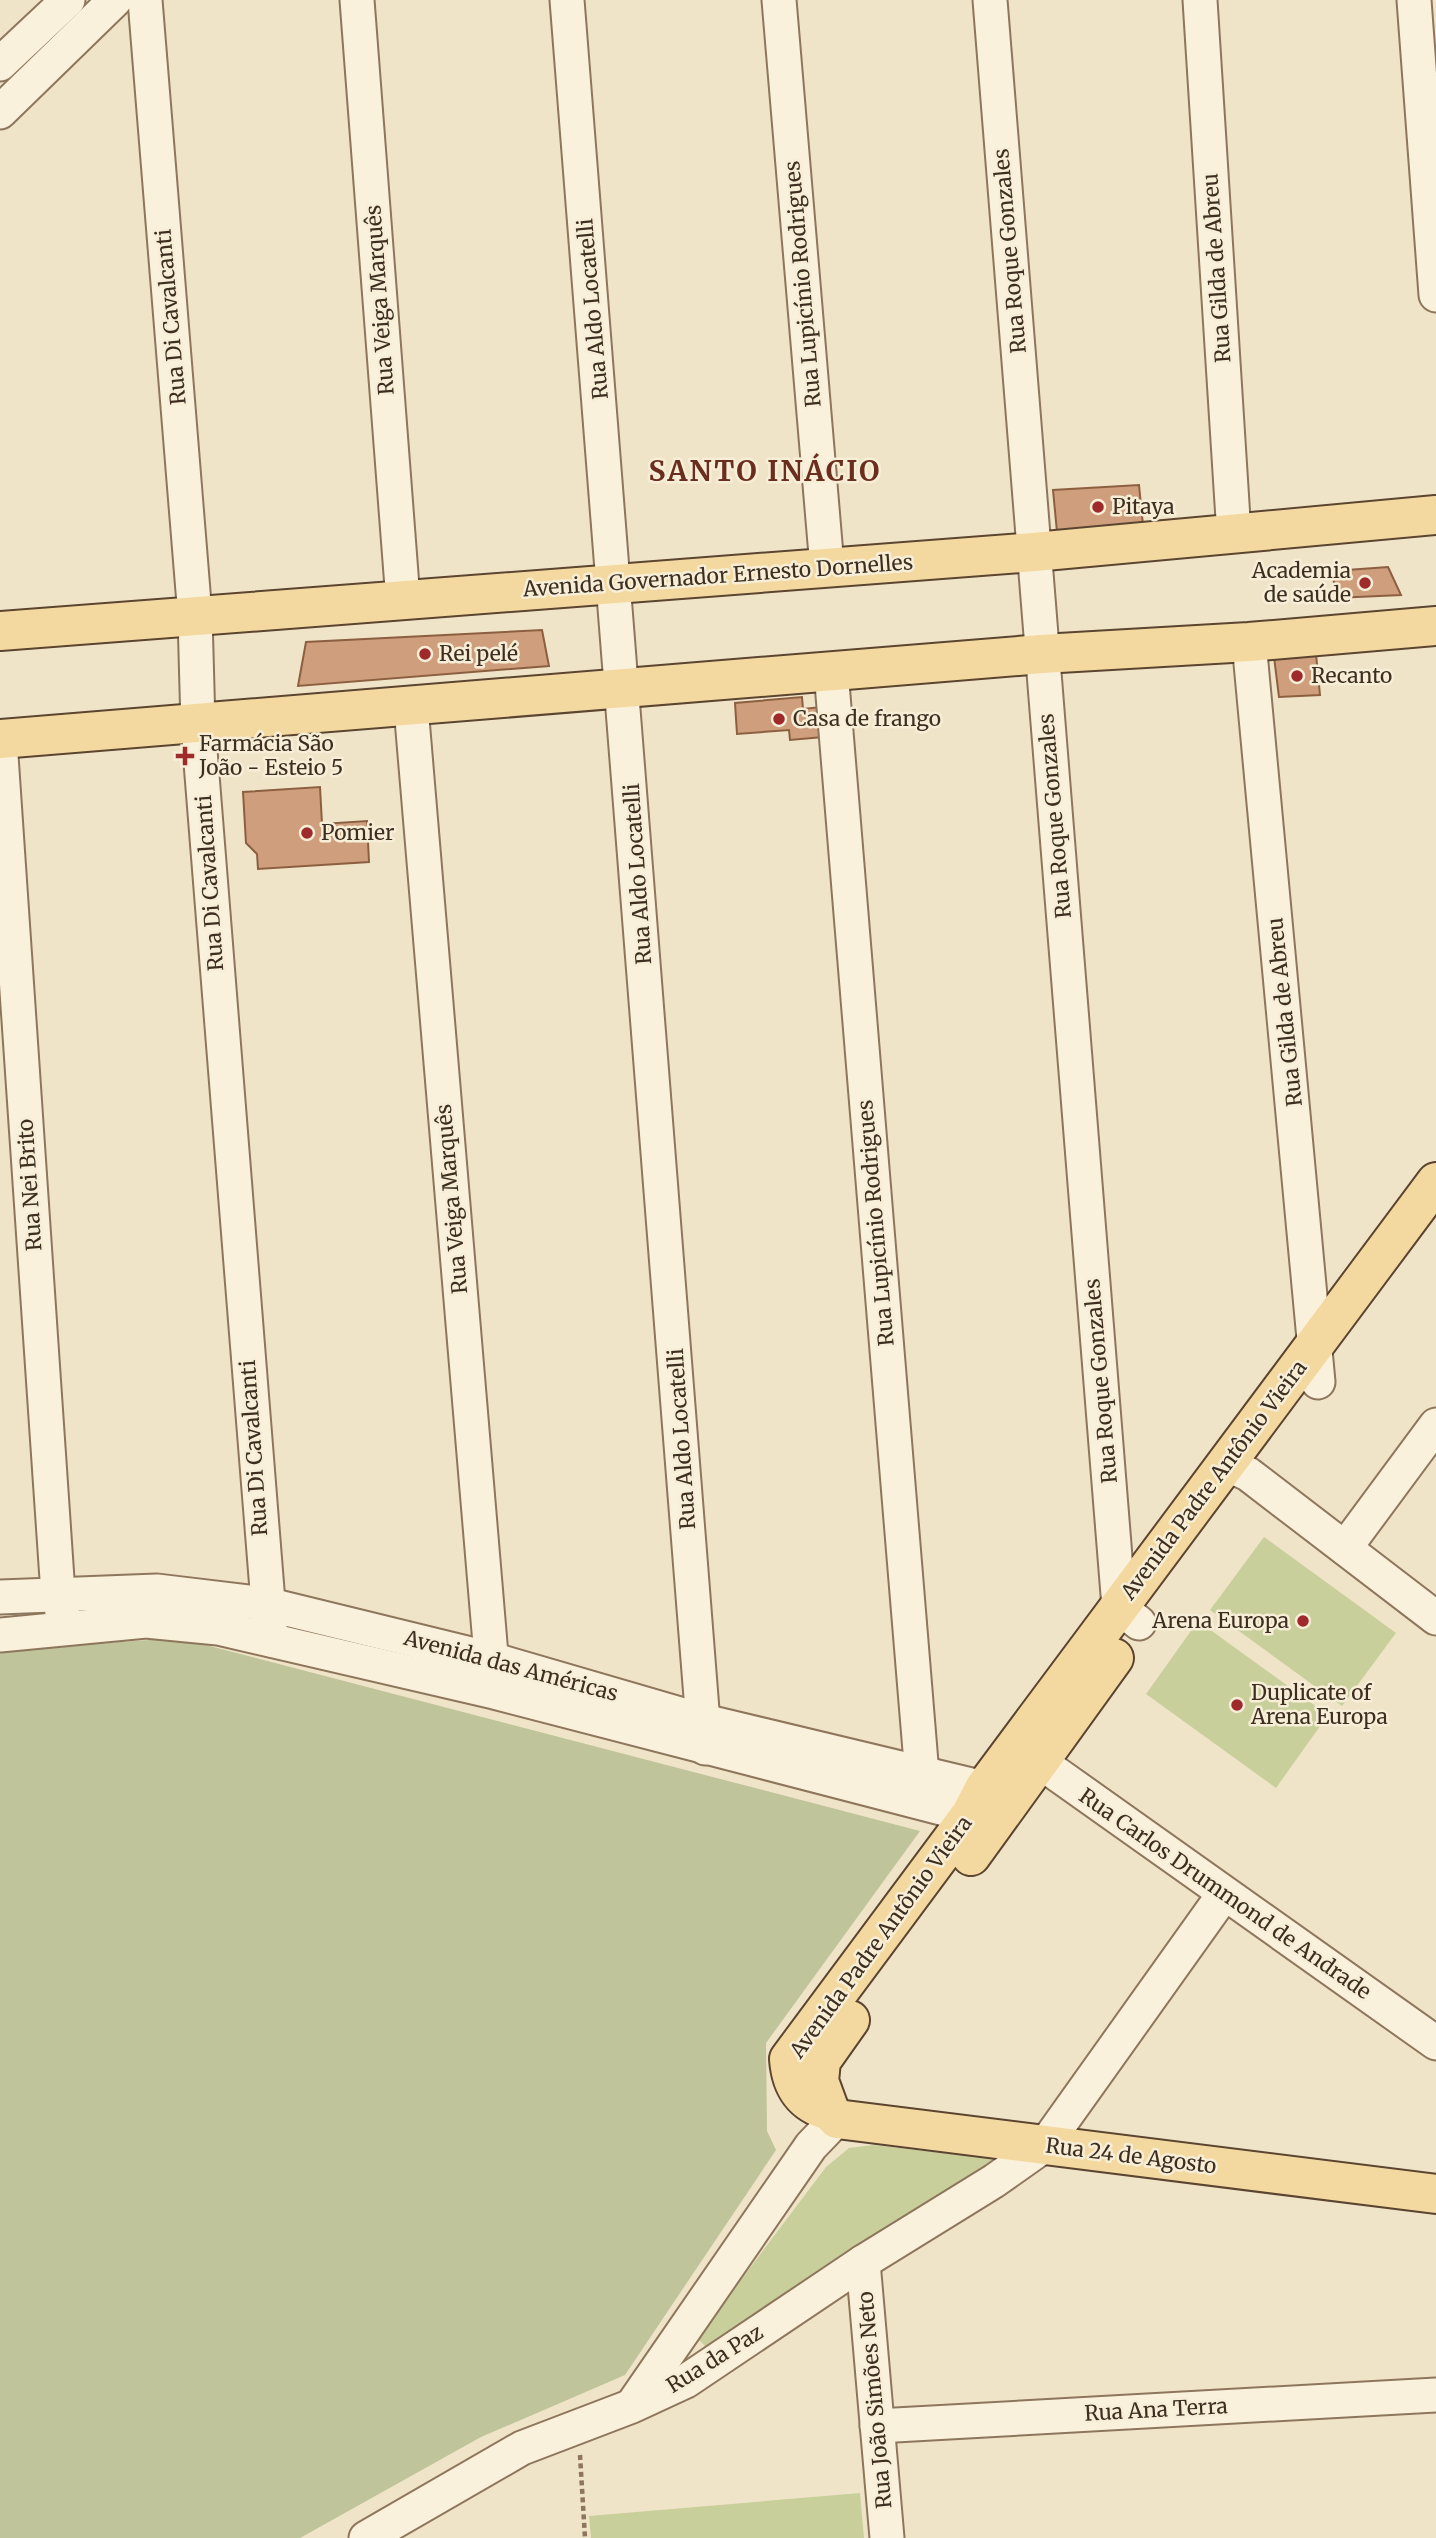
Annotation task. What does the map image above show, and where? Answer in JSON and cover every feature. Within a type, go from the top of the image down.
[{"type":"main road","name":"Avenida Governador Ernesto Dornelles","points":[[0,631],[1034,552],[1436,515]]},
{"type":"main road","points":[[0,740],[1042,654],[1249,642],[1436,626]]},
{"type":"main road","name":"Avenida Padre Antônio Vieira","points":[[833,2115],[815,2107],[790,2080],[789,2059],[992,1805],[1237,1469],[1317,1342],[1436,1182]]},
{"type":"main road","name":"Avenida Padre Antônio Vieira","points":[[1237,1469],[1318,1382],[1436,1224]]},
{"type":"main road","name":"Rua 24 de Agosto","points":[[833,2115],[1045,2145],[1436,2194]]},
{"type":"street","points":[[0,112],[115,0]]},
{"type":"street","name":"Rua Di Cavalcanti","points":[[145,0],[195,615],[198,724],[266,1604],[271,1640]]},
{"type":"street","name":"Rua Veiga Marquês","points":[[357,0],[403,600]]},
{"type":"street","name":"Rua Aldo Locatelli","points":[[568,0],[705,1734]]},
{"type":"street","name":"Rua Lupicínio Rodrigues","points":[[779,0],[827,567]]},
{"type":"street","name":"Rua Roque Gonzales","points":[[990,0],[1042,654],[1129,1615]]},
{"type":"street","name":"Rua Gilda de Abreu","points":[[1200,0],[1234,535]]},
{"type":"street","points":[[1414,0],[1436,295]]},
{"type":"street","points":[[0,64],[55,4]]},
{"type":"street","name":"Rua Gilda de Abreu","points":[[1249,642],[1317,1342],[1318,1382]]},
{"type":"street","name":"Rua Lupicínio Rodrigues","points":[[831,671],[922,1775]]},
{"type":"street","name":"Rua Veiga Marquês","points":[[411,707],[494,1692]]},
{"type":"street","name":"Rua Nei Brito","points":[[0,740],[58,1594],[66,1629]]},
{"type":"street","points":[[1345,1548],[1436,1425]]},
{"type":"street","points":[[1237,1469],[1436,1618]]},
{"type":"street","name":"Avenida das Américas","points":[[0,1597],[158,1591],[266,1604],[491,1659],[705,1734],[992,1805]]},
{"type":"street","name":"Avenida das Américas","points":[[0,1635],[146,1621],[218,1628],[494,1692],[922,1775],[992,1805]]},
{"type":"street","name":"Rua Carlos Drummond de Andrade","points":[[1025,1758],[1436,2043]]},
{"type":"street","name":"Rua da Paz","points":[[366,2538],[522,2448],[632,2406],[686,2381],[863,2262],[994,2181],[1045,2145],[1224,1894]]},
{"type":"street","points":[[632,2406],[833,2115]]},
{"type":"street","name":"Rua João Simões Neto","points":[[863,2262],[887,2538]]},
{"type":"street","name":"Rua Ana Terra","points":[[877,2426],[1436,2395]]},
{"type":"path","points":[[578,2426],[585,2538]]},
{"type":"green space","name":"Arena Europa","points":[[1264,1537],[1396,1633],[1342,1706],[1210,1610]]},
{"type":"green space","name":"Duplicate of Arena Europa","points":[[1198,1621],[1328,1715],[1276,1788],[1146,1694]]},
{"type":"green space","points":[[179,1638],[920,1831],[766,2043],[767,2131],[776,2150],[625,2375],[481,2437],[300,2538],[0,2538],[0,1650]]},
{"type":"green space","points":[[873,2145],[1013,2161],[707,2348],[697,2338],[826,2167],[849,2148]]},
{"type":"green space","points":[[860,2493],[864,2538],[591,2538],[589,2516]]},
{"type":"building","name":"Pitaya","points":[[1139,485],[1143,525],[1057,532],[1053,490]]},
{"type":"building","name":"Academia de saúde","points":[[1388,567],[1401,595],[1335,598],[1333,571]]},
{"type":"building","name":"Rei pelé","points":[[542,630],[549,666],[298,686],[306,642]]},
{"type":"building","name":"Recanto","points":[[1316,654],[1320,695],[1279,697],[1274,657]]},
{"type":"building","name":"Casa de frango","points":[[802,697],[803,709],[821,707],[823,737],[790,740],[789,730],[737,734],[735,703]]},
{"type":"building","name":"Pomier","points":[[320,787],[322,824],[367,821],[369,862],[258,869],[257,854],[246,843],[243,792]]},
{"type":"place","name":"Pitaya","points":[[1098,507]]},
{"type":"place","name":"Academia de saúde","points":[[1365,583]]},
{"type":"place","name":"Rei pelé","points":[[425,654]]},
{"type":"place","name":"Recanto","points":[[1297,676]]},
{"type":"place","name":"Casa de frango","points":[[779,719]]},
{"type":"place","name":"Farmácia São João - Esteio 5","points":[[185,756]]},
{"type":"place","name":"Pomier","points":[[307,833]]},
{"type":"place","name":"Arena Europa","points":[[1303,1621]]},
{"type":"place","name":"Duplicate of Arena Europa","points":[[1237,1705]]},
{"type":"district","name":"SANTO INÁCIO","points":[[765,471]]}]
